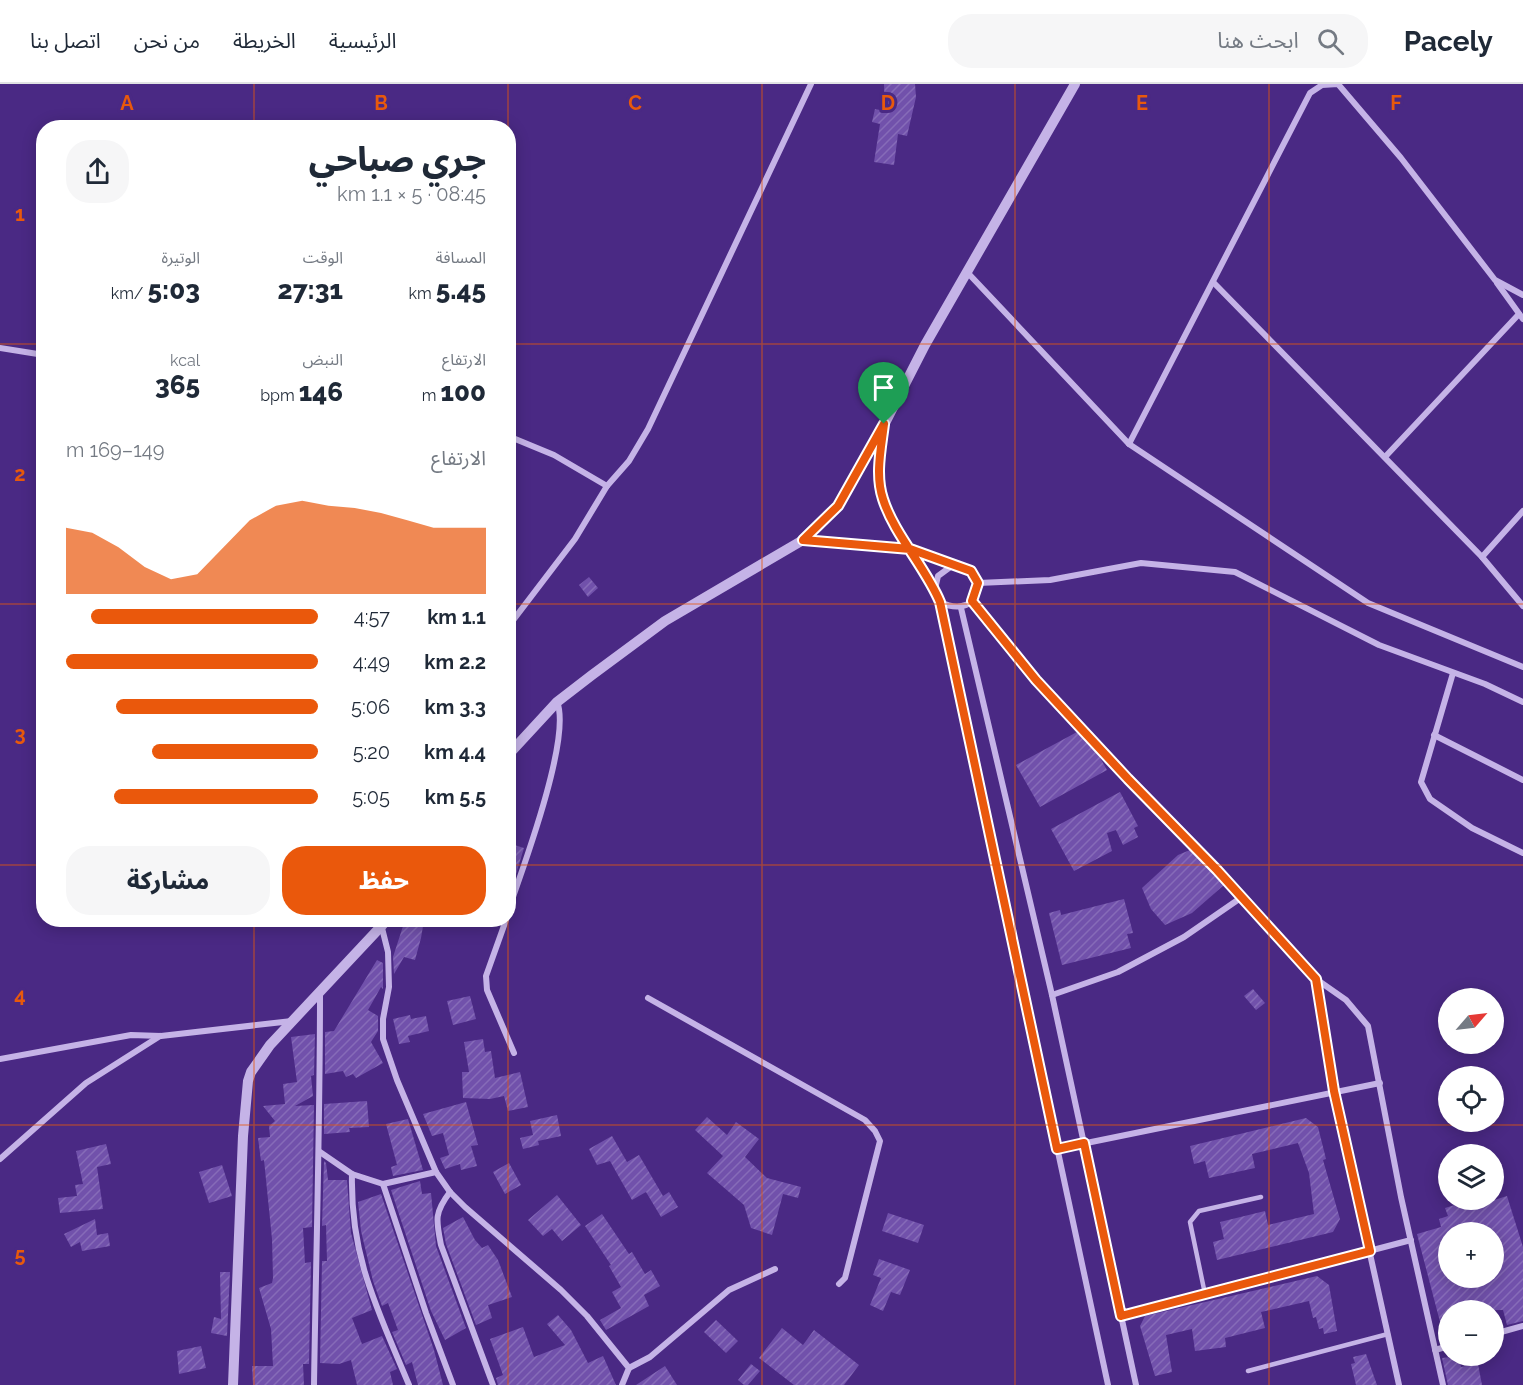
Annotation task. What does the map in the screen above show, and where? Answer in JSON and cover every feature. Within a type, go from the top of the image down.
[{"type":"street","points":[[516,616],[575,539],[607,486],[628,461],[648,429],[811,84]]},
{"type":"street","points":[[516,746],[557,702],[665,621],[803,540],[838,506],[925,345],[1075,84]]},
{"type":"street","points":[[1129,444],[1310,93],[1322,85],[1338,84],[1401,158],[1521,316],[1385,457]]},
{"type":"street","points":[[967,272],[1129,444],[1368,603],[1523,667]]},
{"type":"street","points":[[1495,280],[1523,295]]},
{"type":"street","points":[[1213,282],[1482,557],[1523,606]]},
{"type":"street","points":[[0,348],[36,354]]},
{"type":"street","points":[[884,424],[878,469],[883,500],[935,589],[940,602],[1108,1385]]},
{"type":"street","points":[[516,439],[554,455],[607,486]]},
{"type":"street","points":[[1482,557],[1523,511]]},
{"type":"street","points":[[803,540],[910,549],[953,565],[966,567],[978,583]]},
{"type":"street","points":[[978,583],[1050,580],[1141,563],[1235,572],[1379,645],[1523,702]]},
{"type":"street","points":[[935,589],[938,576],[953,565]]},
{"type":"street","points":[[940,602],[954,608],[961,608],[972,601],[978,583]]},
{"type":"street","points":[[972,601],[1036,680],[1242,897],[1316,979],[1346,1000],[1368,1026],[1443,1385]]},
{"type":"street","points":[[961,608],[1052,995],[1136,1385]]},
{"type":"street","points":[[1454,673],[1421,782],[1430,800],[1472,828],[1523,853]]},
{"type":"street","points":[[516,889],[534,838],[560,735],[561,714],[557,702]]},
{"type":"street","points":[[1434,735],[1523,780]]},
{"type":"street","points":[[1052,995],[1118,972],[1184,937],[1242,897]]},
{"type":"street","points":[[233,1385],[245,1092],[251,1072],[292,1021],[382,927]]},
{"type":"street","points":[[385,927],[389,987],[383,1019],[383,1039],[397,1080],[436,1172],[450,1192],[501,1241],[561,1290],[587,1316],[629,1368]]},
{"type":"street","points":[[504,927],[486,976],[487,990],[514,1053]]},
{"type":"street","points":[[1316,979],[1334,1091],[1399,1385]]},
{"type":"street","points":[[314,1385],[316,1215],[320,1152],[320,994]]},
{"type":"street","points":[[648,998],[865,1120],[875,1131],[879,1141],[877,1152],[845,1278],[839,1284]]},
{"type":"street","points":[[0,1059],[131,1035],[161,1036],[292,1021]]},
{"type":"street","points":[[0,1159],[86,1083],[161,1036]]},
{"type":"street","points":[[1057,1149],[1380,1083]]},
{"type":"street","points":[[320,1152],[352,1174],[383,1184],[436,1172]]},
{"type":"street","points":[[352,1174],[351,1204],[365,1282],[409,1385]]},
{"type":"street","points":[[383,1184],[426,1313],[453,1385]]},
{"type":"street","points":[[450,1192],[438,1208],[437,1222],[441,1245],[493,1385]]},
{"type":"street","points":[[1121,1316],[1411,1240]]},
{"type":"street","points":[[622,1385],[629,1368],[650,1358],[729,1290],[775,1269]]},
{"type":"street","points":[[1504,1331],[1523,1326]]},
{"type":"lane","points":[[1205,1294],[1190,1222],[1199,1211],[1261,1197]]},
{"type":"lane","points":[[1248,1371],[1388,1334]]},
{"type":"building","points":[[884,84],[915,84],[916,97],[907,136],[898,134],[894,165],[874,162],[880,124],[872,122],[875,109],[885,111]]},
{"type":"building","points":[[589,577],[598,588],[588,597],[579,585]]},
{"type":"building","points":[[1077,732],[1099,756],[1107,770],[1040,807],[1016,765]]},
{"type":"building","points":[[1120,792],[1138,826],[1134,828],[1138,837],[1123,845],[1116,830],[1107,833],[1112,851],[1074,871],[1051,829]]},
{"type":"building","points":[[516,846],[524,848],[516,874]]},
{"type":"building","points":[[1190,850],[1224,885],[1192,913],[1165,925],[1151,909],[1142,888],[1178,855]]},
{"type":"building","points":[[1124,899],[1133,933],[1127,934],[1131,948],[1062,965],[1049,913],[1060,910],[1061,915]]},
{"type":"building","points":[[403,927],[423,927],[415,960],[404,957],[394,974],[393,957]]},
{"type":"building","points":[[377,960],[383,963],[383,989],[381,987],[368,1010],[378,1016],[378,1031],[371,1042],[383,1063],[356,1078],[353,1074],[346,1077],[343,1071],[325,1074],[325,1032],[334,1031]]},
{"type":"building","points":[[1253,989],[1265,1003],[1256,1010],[1244,996]]},
{"type":"building","points":[[470,996],[476,1019],[453,1025],[447,1001]]},
{"type":"building","points":[[410,1015],[411,1019],[426,1016],[429,1031],[408,1036],[410,1042],[399,1044],[393,1019]]},
{"type":"building","points":[[315,1034],[314,1075],[311,1076],[313,1096],[295,1106],[314,1105],[312,1227],[303,1228],[305,1263],[311,1262],[309,1364],[303,1364],[304,1385],[253,1385],[252,1366],[273,1366],[271,1329],[259,1288],[272,1283],[273,1278],[272,1239],[264,1160],[261,1161],[258,1138],[270,1137],[269,1126],[275,1121],[263,1106],[285,1104],[283,1084],[297,1082],[291,1037]]},
{"type":"building","points":[[483,1039],[485,1052],[491,1051],[495,1078],[520,1072],[528,1107],[508,1111],[504,1096],[490,1099],[463,1098],[462,1072],[469,1072],[464,1042]]},
{"type":"building","points":[[367,1101],[369,1127],[349,1128],[350,1132],[324,1134],[324,1104]]},
{"type":"building","points":[[466,1102],[478,1145],[471,1146],[477,1166],[461,1170],[460,1164],[445,1169],[440,1158],[449,1155],[443,1133],[432,1136],[423,1114]]},
{"type":"building","points":[[557,1115],[561,1136],[538,1141],[539,1145],[523,1149],[520,1138],[533,1135],[530,1121]]},
{"type":"building","points":[[707,1117],[727,1135],[736,1122],[759,1139],[745,1157],[767,1178],[801,1187],[798,1198],[783,1194],[772,1235],[751,1228],[744,1205],[707,1173],[723,1156],[695,1130]]},
{"type":"building","points":[[1306,1118],[1318,1127],[1326,1159],[1323,1160],[1340,1219],[1333,1232],[1217,1260],[1213,1242],[1224,1239],[1220,1222],[1265,1211],[1268,1225],[1314,1214],[1309,1173],[1298,1143],[1252,1154],[1255,1168],[1209,1178],[1205,1161],[1194,1164],[1190,1146]]},
{"type":"building","points":[[408,1119],[423,1170],[393,1176],[391,1167],[397,1165],[386,1124]]},
{"type":"building","points":[[612,1136],[627,1162],[639,1155],[663,1196],[669,1192],[678,1207],[661,1217],[646,1192],[632,1200],[610,1161],[597,1165],[589,1149]]},
{"type":"building","points":[[106,1144],[111,1164],[97,1167],[103,1209],[60,1213],[58,1198],[77,1196],[75,1185],[83,1184],[76,1151]]},
{"type":"building","points":[[324,1161],[328,1180],[347,1180],[351,1233],[372,1310],[352,1318],[362,1344],[382,1336],[397,1369],[390,1372],[393,1385],[357,1385],[351,1360],[339,1364],[320,1363],[322,1261],[327,1261],[326,1225],[322,1226]]},
{"type":"building","points":[[509,1163],[521,1185],[505,1194],[493,1172]]},
{"type":"building","points":[[222,1165],[232,1196],[209,1203],[199,1172]]},
{"type":"building","points":[[420,1181],[422,1194],[431,1193],[436,1246],[466,1328],[445,1340],[431,1311],[391,1190]]},
{"type":"building","points":[[381,1194],[434,1350],[443,1385],[418,1385],[412,1362],[406,1365],[392,1332],[398,1330],[388,1303],[382,1306],[373,1281],[361,1231],[358,1202]]},
{"type":"building","points":[[557,1195],[581,1225],[562,1241],[552,1229],[543,1236],[528,1220]]},
{"type":"building","points":[[1507,1196],[1523,1247],[1523,1321],[1507,1325],[1504,1300],[1438,1300],[1438,1314],[1417,1234],[1438,1228],[1438,1288],[1504,1288],[1504,1222],[1440,1222],[1439,1219],[1448,1216],[1446,1210],[1504,1210],[1504,1197]]},
{"type":"building","points":[[888,1213],[924,1225],[918,1243],[882,1231]]},
{"type":"building","points":[[602,1214],[629,1254],[632,1252],[645,1274],[651,1270],[660,1286],[644,1295],[649,1306],[606,1330],[600,1320],[621,1308],[612,1292],[621,1287],[609,1266],[611,1265],[585,1226]]},
{"type":"building","points":[[463,1217],[475,1240],[482,1248],[488,1245],[498,1260],[512,1297],[488,1305],[492,1318],[476,1325],[446,1244],[443,1228]]},
{"type":"building","points":[[95,1219],[97,1235],[108,1233],[110,1246],[82,1251],[80,1242],[71,1247],[64,1234]]},
{"type":"building","points":[[879,1259],[910,1270],[900,1295],[891,1292],[883,1311],[870,1305],[881,1278],[873,1275]]},
{"type":"building","points":[[220,1272],[230,1272],[227,1336],[211,1333],[214,1317],[221,1319]]},
{"type":"building","points":[[1317,1276],[1329,1285],[1337,1331],[1324,1334],[1323,1328],[1319,1329],[1316,1317],[1313,1318],[1309,1301],[1261,1312],[1265,1328],[1225,1338],[1226,1347],[1195,1351],[1192,1329],[1166,1335],[1172,1372],[1155,1376],[1140,1326],[1145,1316]]},
{"type":"building","points":[[558,1315],[571,1330],[588,1363],[603,1356],[616,1385],[498,1385],[496,1378],[503,1375],[490,1339],[523,1327],[534,1357],[565,1345],[547,1324]]},
{"type":"building","points":[[716,1320],[738,1341],[726,1353],[704,1332]]},
{"type":"building","points":[[782,1328],[803,1345],[814,1330],[859,1365],[844,1385],[794,1385],[759,1358]]},
{"type":"building","points":[[201,1346],[206,1368],[179,1374],[177,1351]]},
{"type":"building","points":[[1366,1354],[1377,1385],[1356,1385],[1351,1364],[1355,1363],[1353,1357]]},
{"type":"building","points":[[751,1364],[760,1371],[748,1385],[744,1385],[738,1380]]},
{"type":"building","points":[[665,1366],[677,1385],[636,1385]]},
{"type":"building","points":[[1444,1366],[1478,1366],[1482,1385],[1448,1385]]},
{"type":"route","points":[[884,424],[838,506],[803,540],[910,549],[953,565],[966,567],[971,571],[978,583],[976,596],[972,601],[1036,680],[1217,870],[1316,979],[1334,1091],[1370,1251],[1121,1316],[1084,1143],[1057,1149],[940,602],[935,589],[919,566],[910,549],[883,500],[878,469],[884,424]]}]
